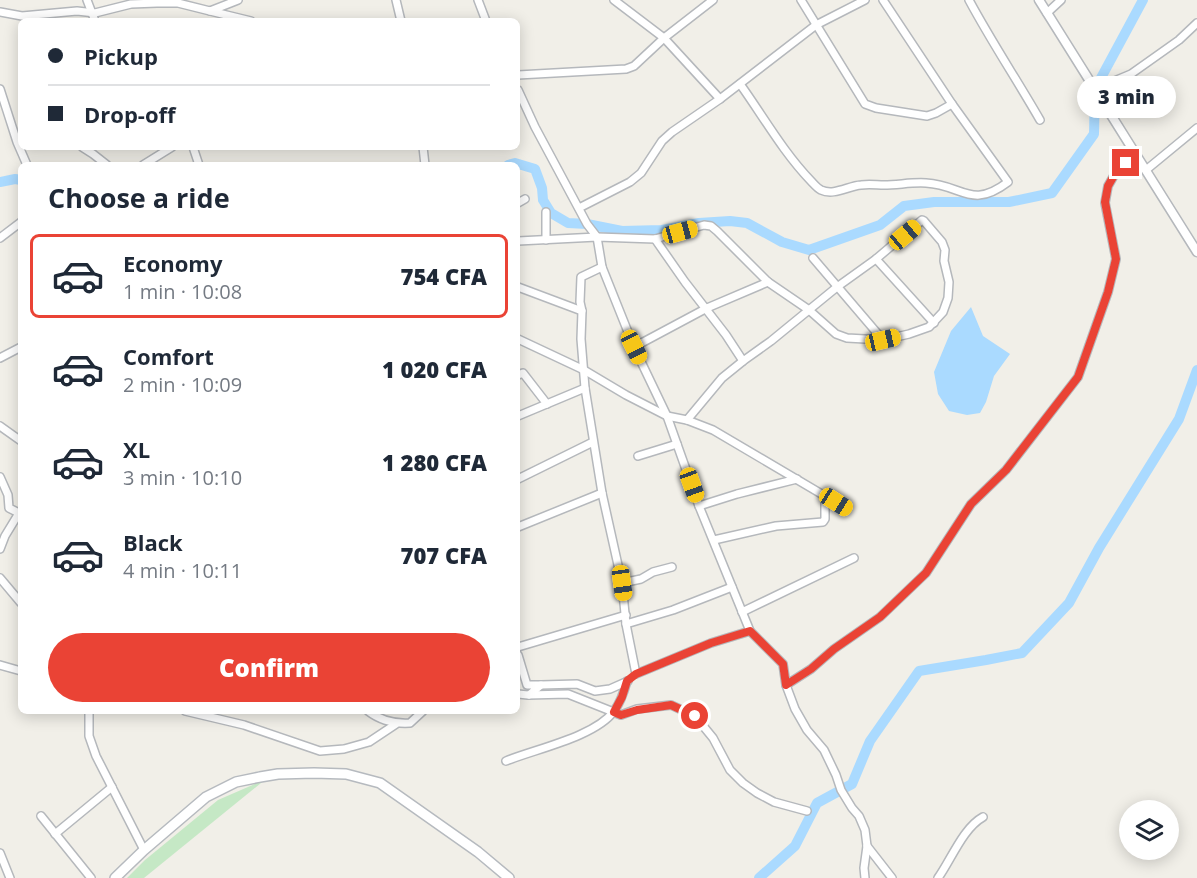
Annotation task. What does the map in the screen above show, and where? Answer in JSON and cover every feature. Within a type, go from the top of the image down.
[{"type":"main road","points":[[115,878],[144,850],[207,797],[236,782],[278,774],[346,774],[380,783],[478,852],[509,878]]},
{"type":"street","points":[[87,0],[94,18]]},
{"type":"street","points":[[210,11],[238,0]]},
{"type":"street","points":[[396,0],[400,18]]},
{"type":"street","points":[[478,0],[485,18]]},
{"type":"street","points":[[614,0],[664,38],[720,99]]},
{"type":"street","points":[[520,75],[626,69],[634,66],[664,38],[713,0]]},
{"type":"street","points":[[801,0],[865,104],[876,108],[927,116],[952,104]]},
{"type":"street","points":[[579,208],[630,182],[641,173],[662,141],[672,132],[720,99],[816,25],[865,0]]},
{"type":"street","points":[[740,84],[797,167],[819,190],[834,192],[860,185],[926,183],[974,195],[985,195],[998,190],[1008,182],[952,104],[883,0]]},
{"type":"street","points":[[969,0],[987,34],[1007,63],[1040,120]]},
{"type":"street","points":[[1039,0],[1197,252]]},
{"type":"street","points":[[1047,13],[1062,0]]},
{"type":"street","points":[[0,12],[22,16],[77,11],[95,13],[131,4],[178,3],[239,18]]},
{"type":"street","points":[[1095,89],[1131,74],[1179,40],[1197,23]]},
{"type":"street","points":[[0,89],[18,144]]},
{"type":"street","points":[[520,94],[587,225],[597,237],[602,267],[634,347],[667,416],[699,506],[750,631],[783,664],[786,685],[795,709],[807,730],[824,750],[841,790],[859,816],[865,830],[867,846],[865,878]]},
{"type":"street","points":[[1146,171],[1197,128]]},
{"type":"street","points":[[87,150],[103,162]]},
{"type":"street","points":[[148,162],[167,150]]},
{"type":"street","points":[[786,685],[880,617],[926,573],[971,504],[1006,470],[1078,377],[1108,292],[1116,259],[1105,202],[1108,186],[1116,172],[1135,153]]},
{"type":"street","points":[[520,202],[525,199]]},
{"type":"street","points":[[546,212],[546,240]]},
{"type":"street","points":[[520,241],[597,237],[655,239],[704,225],[711,226],[768,282],[809,310],[836,334],[847,338],[883,340],[924,329],[934,323],[943,312],[948,298],[949,282],[942,242],[922,220],[876,259],[837,287],[809,310],[771,341],[722,378],[687,420]]},
{"type":"street","points":[[0,238],[18,224]]},
{"type":"street","points":[[655,239],[685,282],[707,308],[743,361]]},
{"type":"street","points":[[813,258],[883,340]]},
{"type":"street","points":[[876,259],[934,323]]},
{"type":"street","points":[[602,267],[581,277],[581,339],[585,388],[602,493],[622,583],[626,624],[636,674]]},
{"type":"street","points":[[634,347],[707,308],[768,282]]},
{"type":"street","points":[[520,287],[582,311]]},
{"type":"street","points":[[520,340],[584,370],[667,416],[687,420],[713,430],[847,509]]},
{"type":"street","points":[[0,358],[18,349]]},
{"type":"street","points":[[520,374],[523,373],[547,404]]},
{"type":"street","points":[[520,415],[585,388]]},
{"type":"street","points":[[0,426],[18,439]]},
{"type":"street","points":[[520,478],[593,442]]},
{"type":"street","points":[[638,456],[677,444]]},
{"type":"street","points":[[0,477],[8,495],[9,508]]},
{"type":"street","points":[[699,506],[797,478]]},
{"type":"street","points":[[520,526],[602,493]]},
{"type":"street","points":[[714,540],[776,526],[823,522],[825,496]]},
{"type":"street","points":[[1,504],[18,513]]},
{"type":"street","points":[[0,549],[5,536],[18,517]]},
{"type":"street","points":[[742,612],[854,558]]},
{"type":"street","points":[[622,583],[641,579],[653,572],[672,567]]},
{"type":"street","points":[[0,578],[18,599]]},
{"type":"street","points":[[626,624],[673,610],[732,587]]},
{"type":"street","points":[[520,646],[626,615]]},
{"type":"street","points":[[520,662],[527,685],[577,684],[595,691],[610,689],[636,674],[711,643],[750,631]]},
{"type":"street","points":[[0,665],[18,670]]},
{"type":"street","points":[[506,761],[577,736],[604,721],[614,712],[627,681]]},
{"type":"street","points":[[528,696],[541,685]]},
{"type":"street","points":[[520,694],[568,694],[621,715],[671,705],[695,716],[713,738],[730,770],[757,794],[774,802],[807,811]]},
{"type":"street","points":[[89,714],[89,736],[92,745],[144,850]]},
{"type":"street","points":[[198,714],[244,725],[320,751],[344,749],[369,742],[396,724]]},
{"type":"street","points":[[372,714],[396,724],[410,723],[420,714]]},
{"type":"street","points":[[55,834],[112,787]]},
{"type":"street","points":[[41,816],[91,878]]},
{"type":"street","points":[[938,878],[959,842],[983,817]]},
{"type":"street","points":[[867,846],[892,878]]},
{"type":"street","points":[[0,853],[10,878]]},
{"type":"green space","points":[[266,779],[144,878],[127,878],[145,860],[218,800]]},
{"type":"water","points":[[971,307],[983,336],[1010,354],[994,376],[980,413],[967,415],[949,411],[938,394],[934,372],[951,331]]},
{"type":"waterway","points":[[520,164],[535,169],[542,188],[543,200],[551,213],[568,223],[622,231],[662,230],[699,223],[730,221],[747,223],[782,242],[809,250],[880,225],[904,206],[934,202],[1009,202],[1052,193],[1094,134],[1095,89],[1143,0]]},
{"type":"waterway","points":[[0,182],[18,180]]},
{"type":"waterway","points":[[759,878],[795,846],[817,803],[852,784],[870,741],[919,671],[1022,653],[1069,603],[1099,548],[1179,419],[1197,370]]},
{"type":"route","points":[[695,716],[671,705],[621,715],[614,712],[627,681],[636,674],[711,643],[750,631],[783,664],[786,685],[811,669],[834,649],[880,617],[926,573],[971,504],[1006,470],[1027,444],[1078,377],[1108,292],[1116,259],[1105,202],[1108,186],[1116,172],[1126,163]]}]
